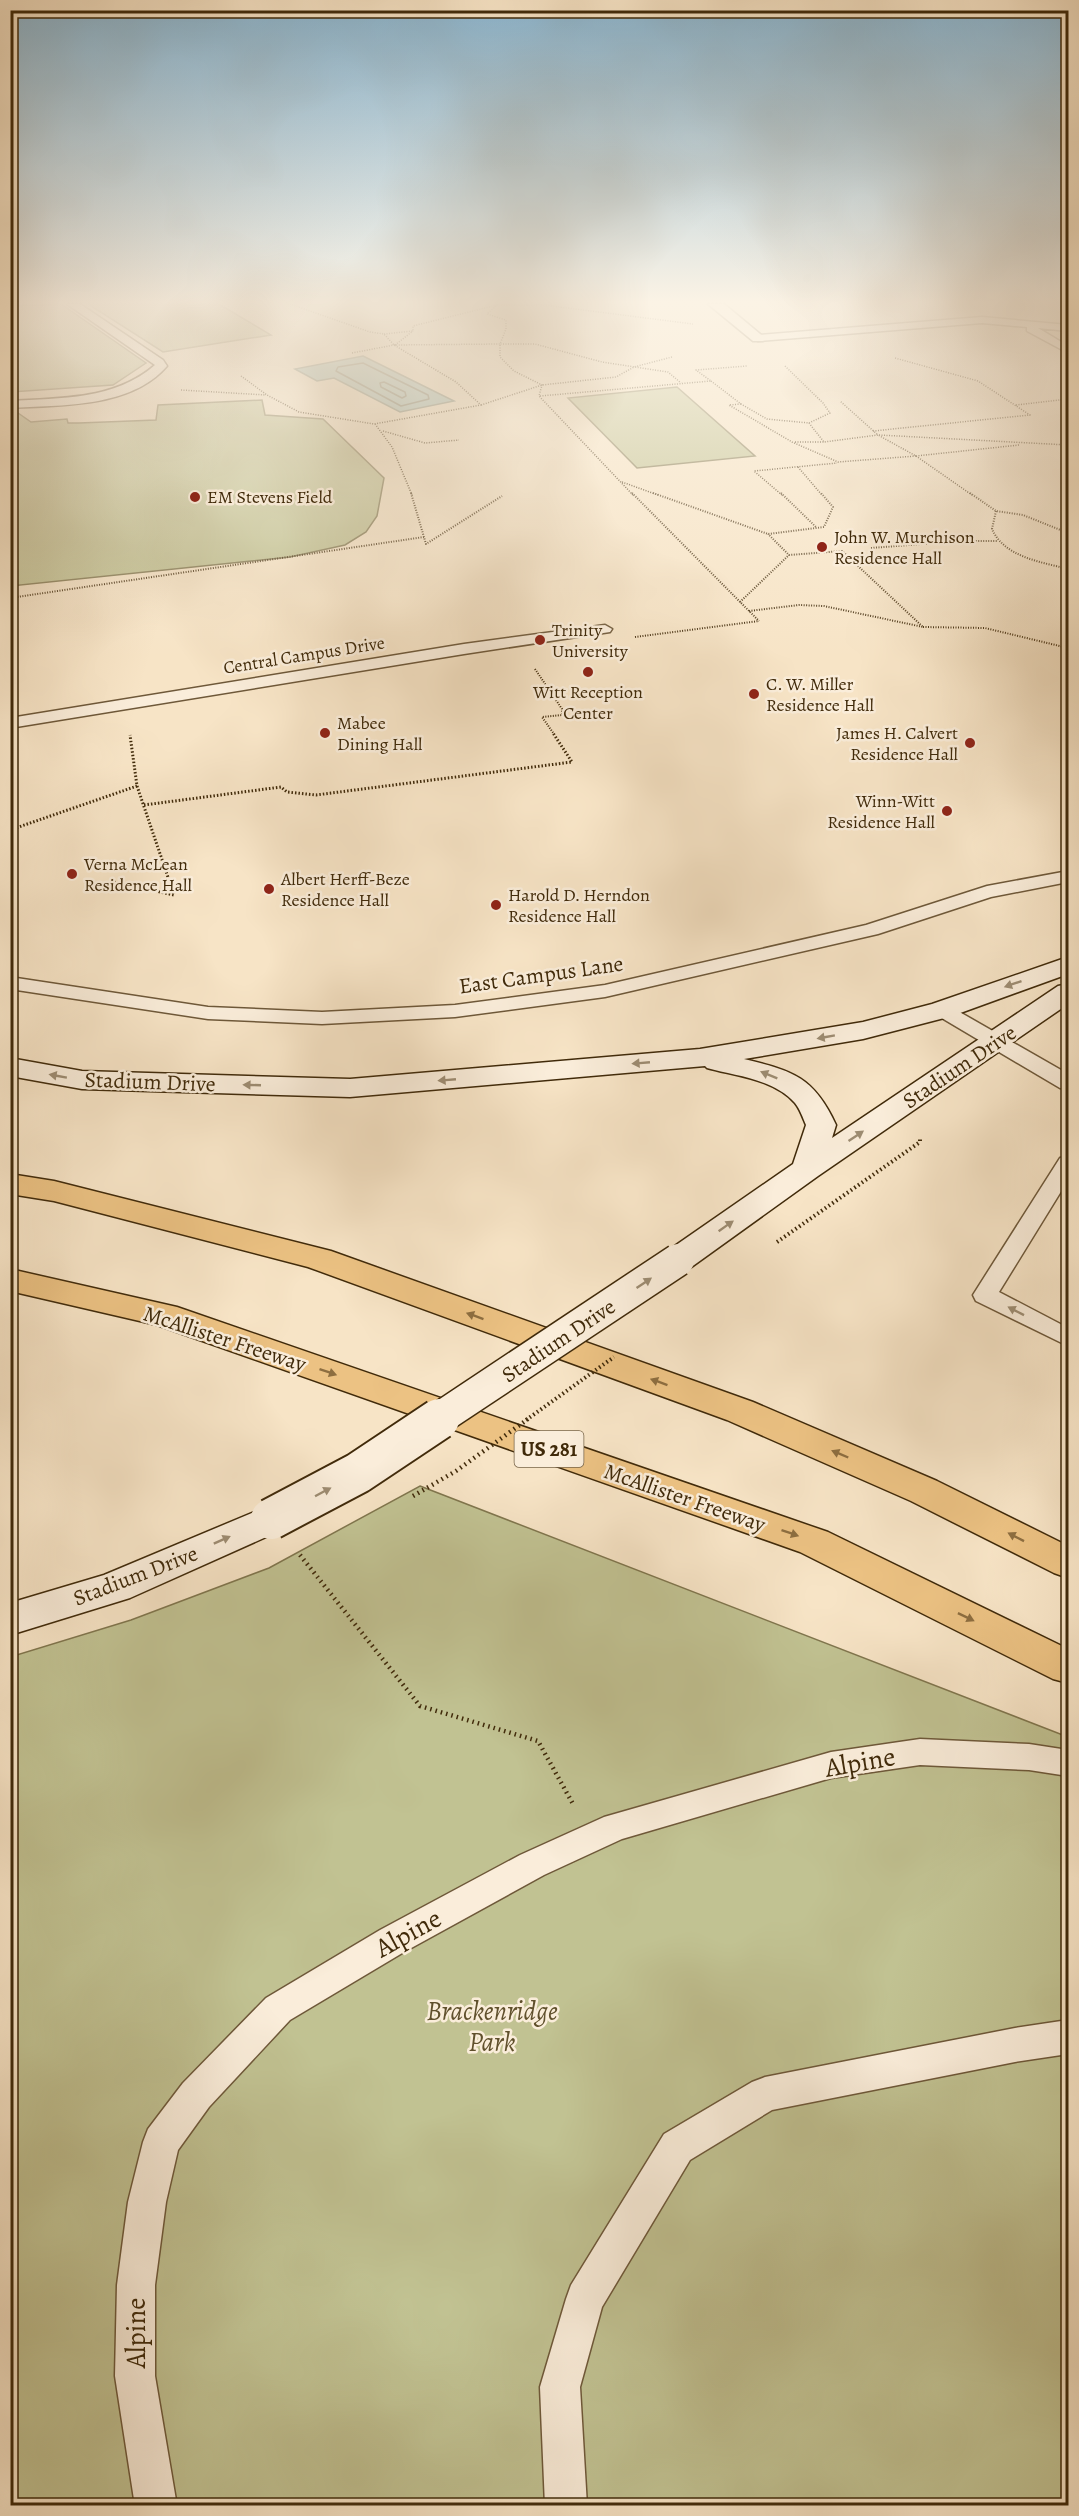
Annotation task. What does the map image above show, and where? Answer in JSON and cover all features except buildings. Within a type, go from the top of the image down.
[{"type":"highway","points":[[10,1184],[54,1191],[330,1263],[740,1411],[924,1491],[1068,1563]]},
{"type":"highway","name":"McAllister Freeway","points":[[10,1280],[165,1315],[814,1542],[1068,1667]]},
{"type":"highway","points":[[10,1300],[165,1315]]},
{"type":"main road","name":"Stadium Drive","points":[[10,1067],[82,1080],[350,1088],[700,1059],[863,1030],[942,1010],[1068,965]]},
{"type":"main road","name":"Stadium Drive","points":[[10,1619],[116,1587],[271,1519],[358,1473],[678,1260],[807,1169],[1068,992]]},
{"type":"main road","points":[[700,1059],[756,1070],[789,1083],[810,1100],[821,1125],[807,1169]]},
{"type":"lane","name":"Central Campus Drive","points":[[10,723],[465,649],[605,629]]},
{"type":"lane","name":"East Campus Lane","points":[[10,983],[208,1013],[322,1018],[455,1011],[605,991],[871,930],[987,892],[1068,877]]},
{"type":"lane","points":[[942,1010],[1068,1083]]},
{"type":"lane","points":[[1068,1163],[985,1295],[1068,1338]]},
{"type":"lane","name":"Alpine","points":[[156,2505],[135,2376],[136,2284],[147,2202],[161,2142],[196,2095],[278,2009],[392,1941],[532,1865],[627,1823],[831,1765],[920,1752],[1029,1757],[1068,1763]]},
{"type":"lane","points":[[566,2505],[560,2387],[585,2299],[677,2147],[765,2094],[1015,2045],[1068,2037]]},
{"type":"path","points":[[358,421],[374,424],[389,421]]},
{"type":"path","points":[[563,421],[759,621]]},
{"type":"path","points":[[757,421],[792,442],[838,462]]},
{"type":"path","points":[[792,421],[812,421]]},
{"type":"path","points":[[862,421],[878,435],[916,456],[996,511],[1023,515],[1068,533]]},
{"type":"path","points":[[873,431],[967,421]]},
{"type":"path","points":[[809,423],[824,442]]},
{"type":"path","points":[[374,424],[383,431],[425,443],[459,440]]},
{"type":"path","points":[[383,431],[404,473],[426,544],[502,496]]},
{"type":"path","points":[[792,442],[824,442],[878,435],[1068,445]]},
{"type":"path","points":[[816,528],[764,477],[754,471],[1031,444]]},
{"type":"path","points":[[768,534],[824,527],[832,507],[798,467]]},
{"type":"path","points":[[621,482],[768,534],[789,555]]},
{"type":"path","points":[[996,511],[991,527],[997,541]]},
{"type":"path","points":[[10,598],[424,537]]},
{"type":"path","points":[[871,548],[962,541],[997,541],[1011,550],[1068,569]]},
{"type":"path","points":[[740,602],[789,555],[842,551],[923,627]]},
{"type":"path","points":[[749,611],[799,605],[824,606],[923,627],[985,628],[1068,648]]},
{"type":"path","points":[[144,805],[281,787],[287,792],[316,795],[572,762],[542,717],[562,715],[562,709],[530,662]]},
{"type":"path","points":[[114,882],[174,895],[137,786]]},
{"type":"path","points":[[410,1498],[456,1471],[621,1352]]},
{"type":"path","points":[[309,1551],[300,1556],[420,1706],[538,1741],[591,1838]]},
{"type":"green space","name":"EM Stevens Field","points":[[11,421],[325,421],[384,478],[377,516],[366,532],[345,545],[290,557],[11,586]]},
{"type":"green space","points":[[591,421],[716,421],[755,456],[637,468]]},
{"type":"green space","name":"Brackenridge Park","points":[[420,1486],[1068,1737],[1068,2505],[11,2505],[10,1657],[131,1620],[269,1568]]},
{"type":"place","name":"EM Stevens Field","points":[[195,497]]},
{"type":"place","name":"John W. Murchison Residence Hall","points":[[822,547]]},
{"type":"place","name":"Trinity University","points":[[540,640]]},
{"type":"place","name":"Witt Reception Center","points":[[588,672]]},
{"type":"place","name":"C. W. Miller Residence Hall","points":[[754,694]]},
{"type":"place","name":"Mabee Dining Hall","points":[[325,733]]},
{"type":"place","name":"James H. Calvert Residence Hall","points":[[970,743]]},
{"type":"place","name":"Winn-Witt Residence Hall","points":[[947,811]]},
{"type":"place","name":"Verna McLean Residence Hall","points":[[72,874]]},
{"type":"place","name":"Albert Herff-Beze Residence Hall","points":[[269,889]]},
{"type":"place","name":"Harold D. Herndon Residence Hall","points":[[496,905]]}]
